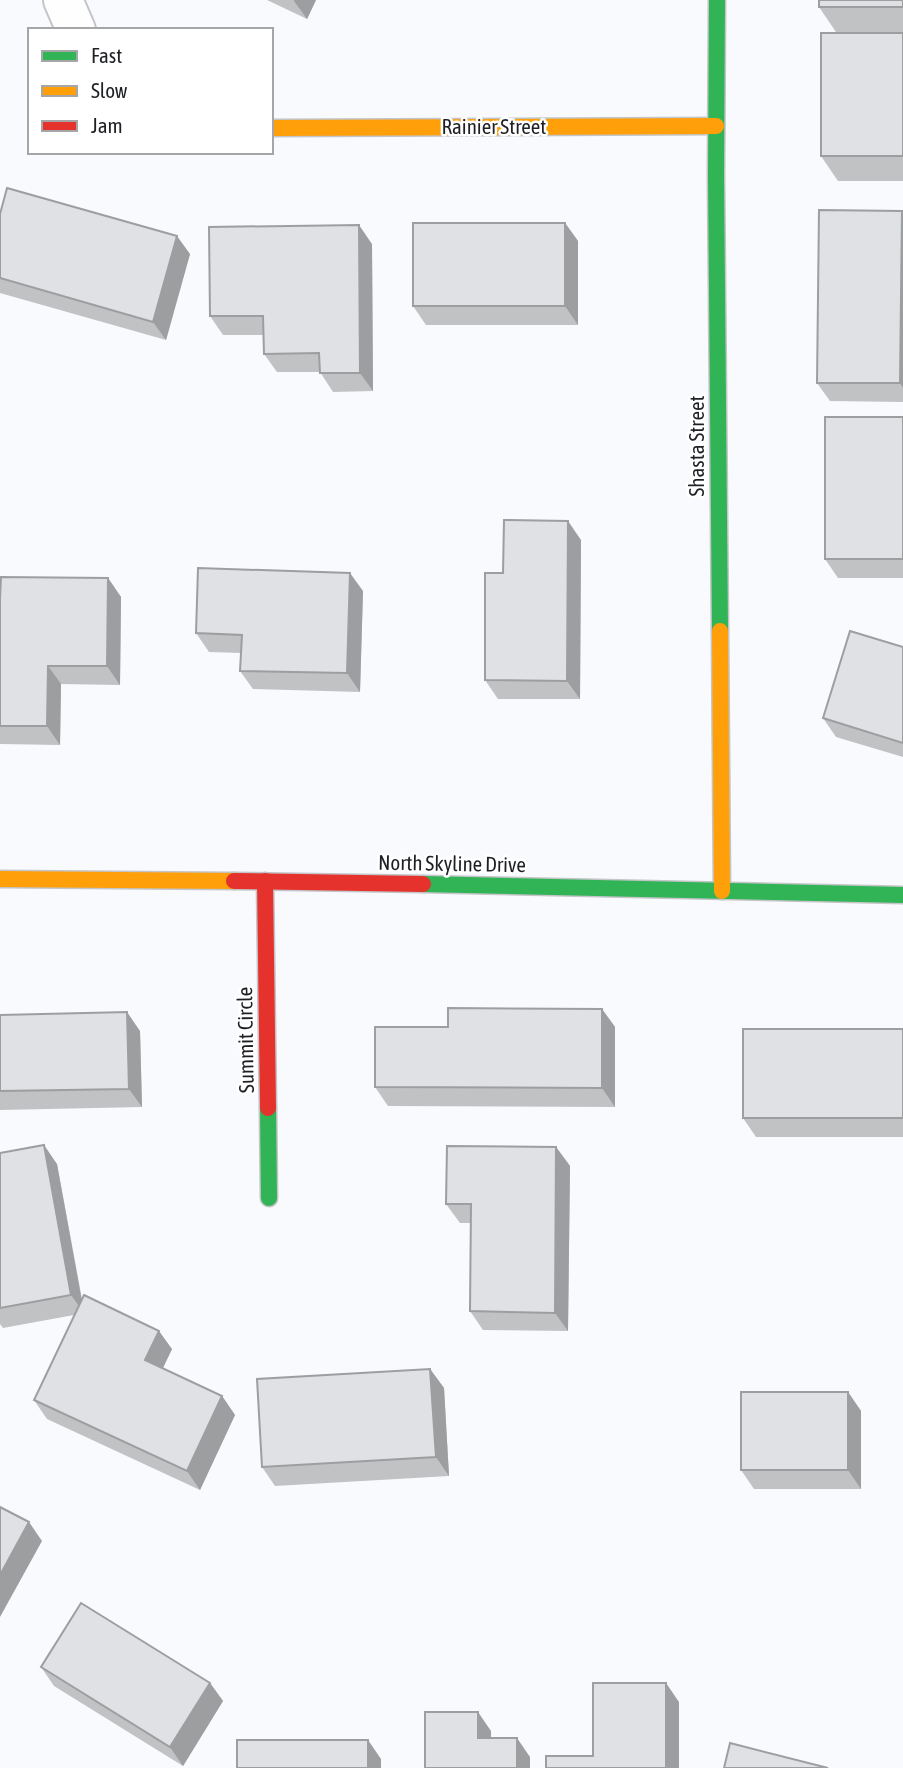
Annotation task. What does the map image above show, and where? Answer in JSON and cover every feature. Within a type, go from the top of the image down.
[{"type":"street","points":[[63,0],[75,28]]},
{"type":"street","name":"Shasta Street","points":[[717,0],[722,891]]},
{"type":"street","name":"Rainier Street","points":[[273,128],[716,126]]},
{"type":"street","name":"North Skyline Drive","points":[[0,879],[265,881],[903,895]]},
{"type":"street","name":"Summit Circle","points":[[265,881],[269,1198]]},
{"type":"building","points":[[819,0],[903,0],[903,7],[819,7]]},
{"type":"building","points":[[821,33],[903,33],[903,156],[821,156]]},
{"type":"building","points":[[7,188],[177,236],[153,322],[0,278],[0,214]]},
{"type":"building","points":[[819,210],[902,211],[900,383],[817,383]]},
{"type":"building","points":[[413,223],[565,223],[565,306],[413,306]]},
{"type":"building","points":[[359,225],[360,373],[320,373],[319,353],[264,354],[263,316],[210,316],[209,227]]},
{"type":"building","points":[[825,417],[903,417],[903,559],[825,559]]},
{"type":"building","points":[[504,520],[568,521],[567,681],[485,680],[485,573],[503,573]]},
{"type":"building","points":[[198,568],[350,573],[347,673],[240,671],[242,635],[196,633]]},
{"type":"building","points":[[1,577],[108,578],[107,666],[48,666],[47,726],[0,726]]},
{"type":"building","points":[[850,631],[903,647],[903,743],[823,718]]},
{"type":"building","points":[[448,1008],[602,1009],[602,1088],[375,1087],[375,1027],[448,1027]]},
{"type":"building","points":[[127,1012],[129,1089],[0,1091],[0,1015]]},
{"type":"building","points":[[743,1029],[903,1029],[903,1118],[743,1118]]},
{"type":"building","points":[[44,1145],[71,1295],[0,1308],[0,1153]]},
{"type":"building","points":[[447,1146],[556,1147],[555,1313],[470,1311],[471,1204],[446,1204]]},
{"type":"building","points":[[84,1295],[159,1331],[145,1360],[222,1396],[187,1471],[34,1400]]},
{"type":"building","points":[[430,1369],[436,1457],[262,1467],[257,1379]]},
{"type":"building","points":[[741,1392],[848,1392],[848,1470],[741,1470]]},
{"type":"building","points":[[0,1507],[29,1522],[0,1575]]},
{"type":"building","points":[[81,1603],[210,1683],[170,1747],[41,1667]]},
{"type":"building","points":[[593,1683],[666,1683],[666,1768],[546,1768],[546,1756],[593,1756]]},
{"type":"building","points":[[425,1712],[478,1712],[478,1738],[517,1738],[517,1768],[425,1768]]},
{"type":"building","points":[[237,1740],[368,1740],[368,1768],[237,1768]]},
{"type":"building","points":[[730,1743],[828,1768],[724,1768]]},
{"type":"traffic: fast","points":[[717,0],[720,631]]},
{"type":"traffic: fast","points":[[423,884],[903,895]]},
{"type":"traffic: fast","points":[[268,1108],[269,1198]]},
{"type":"traffic: slow","points":[[273,128],[716,126]]},
{"type":"traffic: slow","points":[[720,631],[722,891]]},
{"type":"traffic: slow","points":[[0,879],[234,881]]},
{"type":"traffic: jam","points":[[234,881],[423,884]]},
{"type":"traffic: jam","points":[[265,881],[268,1108]]}]
